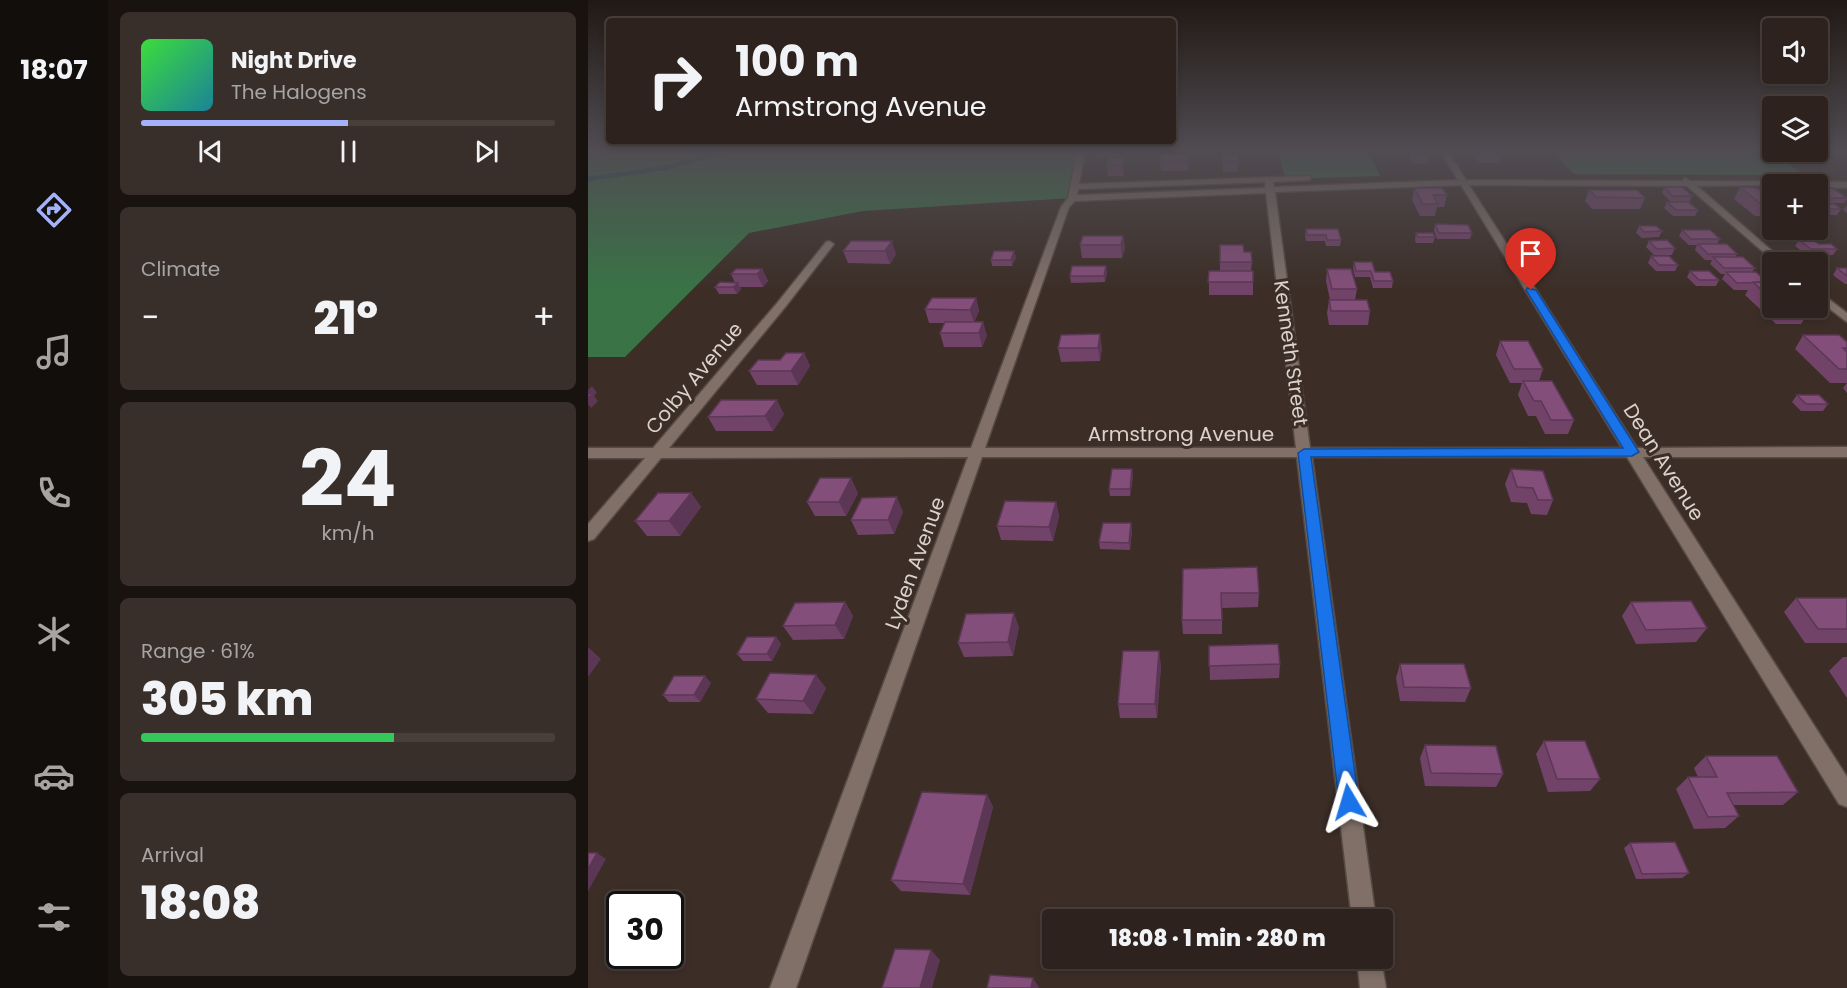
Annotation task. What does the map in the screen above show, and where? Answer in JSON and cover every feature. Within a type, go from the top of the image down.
[{"type":"street","name":"Lyden Avenue","points":[[783,988],[1070,197]]},
{"type":"street","name":"Kenneth Street","points":[[1271,197],[1363,909]]},
{"type":"street","name":"Dean Avenue","points":[[1472,197],[1847,796]]},
{"type":"street","points":[[1706,197],[1769,252]]},
{"type":"street","name":"Colby Avenue","points":[[588,535],[782,304],[829,244]]},
{"type":"street","points":[[1828,303],[1847,319]]},
{"type":"street","name":"Armstrong Avenue","points":[[588,453],[1847,452]]},
{"type":"street","points":[[1370,969],[1372,988]]},
{"type":"green space","points":[[588,197],[1072,197],[863,211],[749,233],[625,357],[588,357]]},
{"type":"building","points":[[1419,197],[1434,197],[1438,204],[1423,204]]},
{"type":"building","points":[[1752,197],[1762,197],[1761,204]]},
{"type":"building","points":[[1667,202],[1688,202],[1698,210],[1676,210]]},
{"type":"building","points":[[1828,204],[1834,204],[1841,209],[1830,209]]},
{"type":"building","points":[[1435,224],[1468,225],[1472,233],[1439,233]]},
{"type":"building","points":[[1639,226],[1656,226],[1662,231],[1644,232]]},
{"type":"building","points":[[1306,229],[1338,229],[1341,240],[1327,240],[1326,235],[1307,235]]},
{"type":"building","points":[[1682,230],[1710,230],[1720,239],[1691,239]]},
{"type":"building","points":[[1416,233],[1433,233],[1435,237],[1418,237]]},
{"type":"building","points":[[1083,236],[1123,236],[1121,245],[1080,245]]},
{"type":"building","points":[[1667,240],[1675,248],[1657,249],[1649,241]]},
{"type":"building","points":[[1799,240],[1831,244],[1837,249],[1811,249]]},
{"type":"building","points":[[851,241],[892,241],[885,251],[843,251]]},
{"type":"building","points":[[1698,244],[1727,244],[1737,254],[1708,254]]},
{"type":"building","points":[[1220,245],[1243,245],[1244,252],[1251,252],[1252,262],[1220,262]]},
{"type":"building","points":[[994,251],[1014,251],[1011,260],[991,260]]},
{"type":"building","points":[[1651,256],[1669,256],[1678,265],[1659,265]]},
{"type":"building","points":[[1713,257],[1743,257],[1755,268],[1724,268]]},
{"type":"building","points":[[1354,262],[1372,262],[1375,272],[1390,272],[1393,281],[1374,281],[1371,271],[1356,271]]},
{"type":"building","points":[[1072,266],[1106,266],[1104,276],[1070,276]]},
{"type":"building","points":[[1837,268],[1847,268],[1847,276]]},
{"type":"building","points":[[736,269],[762,269],[757,274],[731,274]]},
{"type":"building","points":[[1327,269],[1351,269],[1357,289],[1332,289]]},
{"type":"building","points":[[1209,271],[1253,271],[1253,282],[1208,282]]},
{"type":"building","points":[[1690,271],[1709,271],[1719,280],[1699,280]]},
{"type":"building","points":[[1726,272],[1756,272],[1762,277],[1762,282],[1737,283]]},
{"type":"building","points":[[720,282],[738,283],[733,287],[715,287]]},
{"type":"building","points":[[1753,282],[1762,282],[1762,291]]},
{"type":"building","points":[[932,298],[976,298],[970,310],[925,309]]},
{"type":"building","points":[[1329,300],[1367,300],[1370,311],[1331,311]]},
{"type":"building","points":[[945,322],[983,322],[979,333],[940,333]]},
{"type":"building","points":[[1100,334],[1098,348],[1058,348],[1061,335]]},
{"type":"building","points":[[1803,335],[1839,335],[1847,342],[1847,348],[1843,348],[1847,352],[1847,369],[1839,369]]},
{"type":"building","points":[[1500,341],[1528,341],[1543,369],[1514,369]]},
{"type":"building","points":[[786,353],[804,353],[791,371],[749,371],[758,360],[780,360]]},
{"type":"building","points":[[1523,381],[1552,381],[1574,420],[1551,420],[1541,401],[1534,401]]},
{"type":"building","points":[[1797,395],[1819,395],[1828,404],[1806,404]]},
{"type":"building","points":[[721,400],[777,400],[765,416],[708,417]]},
{"type":"building","points":[[1112,469],[1132,469],[1130,489],[1109,489]]},
{"type":"building","points":[[1511,469],[1543,471],[1553,500],[1538,500],[1533,488],[1517,487]]},
{"type":"building","points":[[820,478],[851,478],[839,502],[807,502]]},
{"type":"building","points":[[658,493],[691,493],[669,521],[635,521]]},
{"type":"building","points":[[897,497],[888,520],[851,520],[862,498]]},
{"type":"building","points":[[1005,501],[1056,502],[1049,527],[997,526]]},
{"type":"building","points":[[1103,523],[1131,523],[1129,543],[1099,542]]},
{"type":"building","points":[[1257,567],[1259,593],[1221,593],[1222,620],[1182,620],[1183,569]]},
{"type":"building","points":[[1796,598],[1847,598],[1847,629],[1818,629]]},
{"type":"building","points":[[1691,601],[1707,628],[1646,630],[1631,602]]},
{"type":"building","points":[[845,602],[835,625],[783,626],[795,603]]},
{"type":"building","points":[[1014,613],[1008,642],[958,643],[966,614]]},
{"type":"building","points":[[747,637],[776,637],[767,654],[737,654]]},
{"type":"building","points":[[1278,644],[1280,664],[1209,666],[1209,646]]},
{"type":"building","points":[[1123,651],[1159,651],[1155,704],[1118,704]]},
{"type":"building","points":[[1400,664],[1464,664],[1471,688],[1404,687]]},
{"type":"building","points":[[770,673],[816,675],[803,701],[756,699]]},
{"type":"building","points":[[674,676],[705,676],[694,695],[663,695]]},
{"type":"building","points":[[1544,741],[1585,741],[1600,779],[1557,779]]},
{"type":"building","points":[[1425,745],[1496,746],[1503,774],[1431,773]]},
{"type":"building","points":[[1706,756],[1777,756],[1798,792],[1727,793],[1739,816],[1708,817],[1688,777],[1717,777]]},
{"type":"building","points":[[922,792],[987,795],[963,884],[891,880]]},
{"type":"building","points":[[1675,842],[1689,873],[1642,874],[1630,843]]},
{"type":"building","points":[[588,853],[597,853],[588,869]]},
{"type":"building","points":[[895,949],[931,950],[920,988],[882,988]]},
{"type":"building","points":[[990,975],[1033,978],[1031,988],[987,988]]},
{"type":"route","points":[[1349,802],[1304,453],[1632,452],[1531,290]]}]
